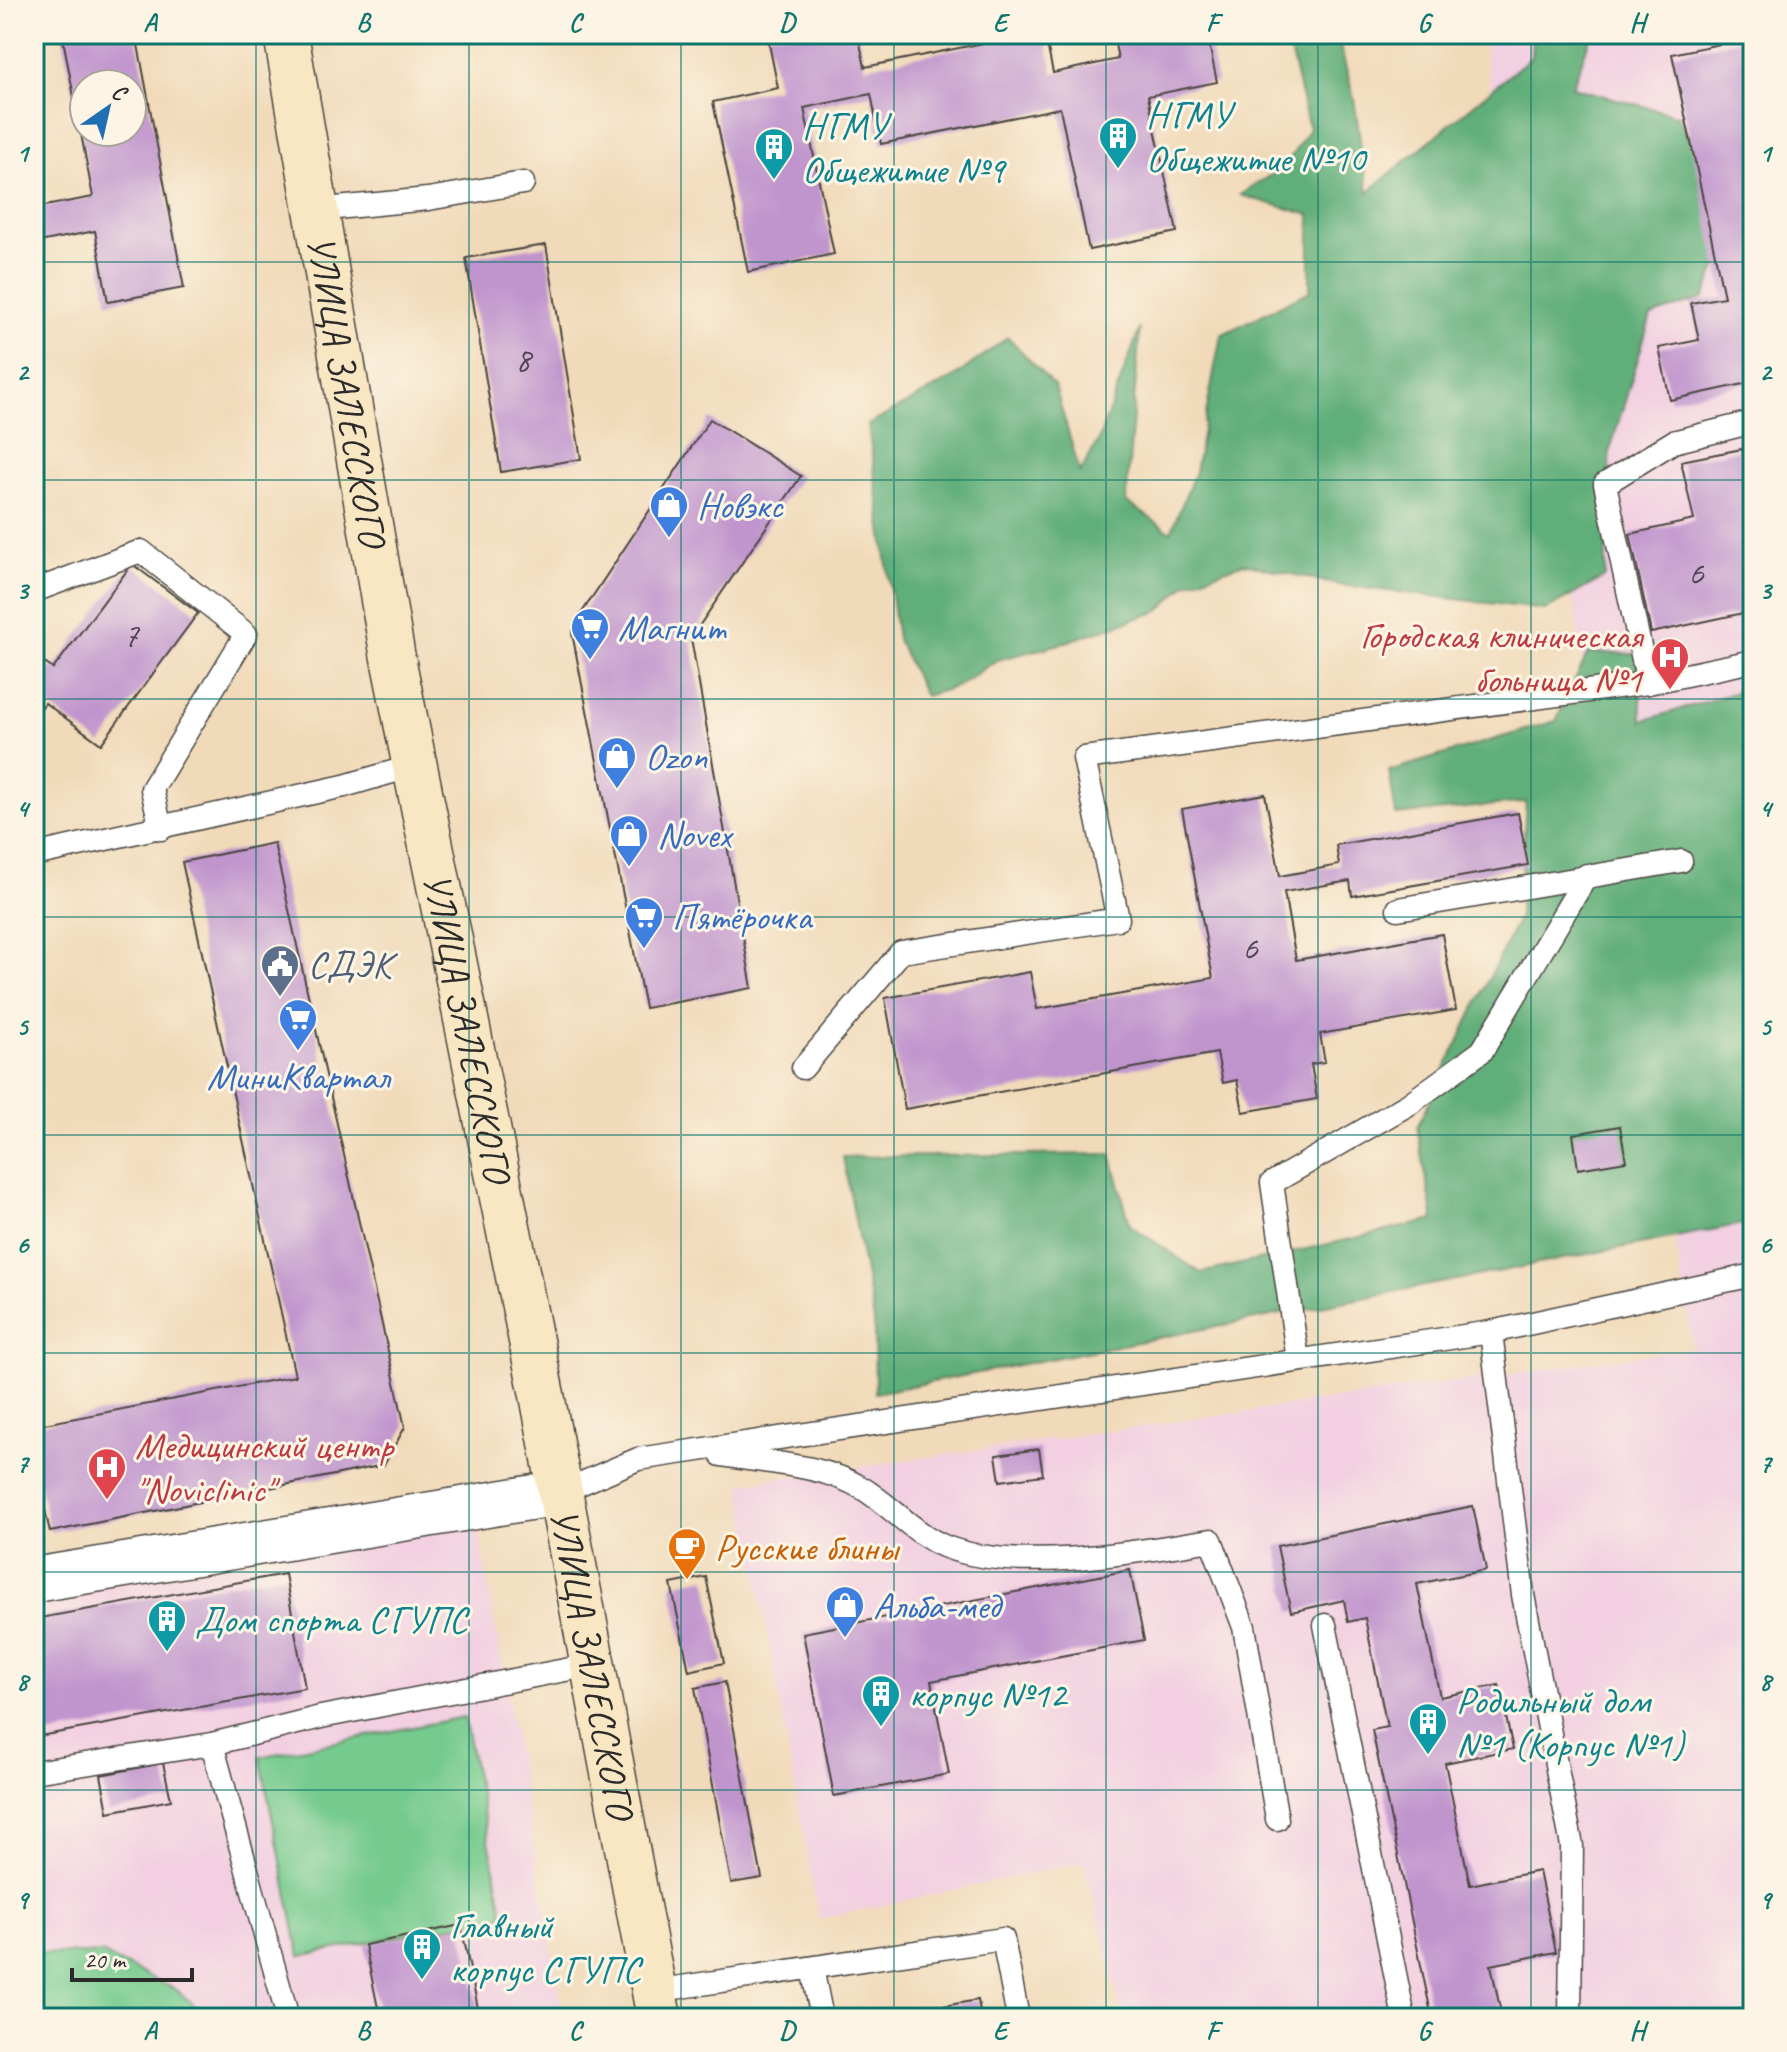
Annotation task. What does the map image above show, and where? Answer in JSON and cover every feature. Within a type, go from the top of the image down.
[{"type":"main road","name":"УЛИЦА ЗАЛЕССКОГО","points":[[286,34],[413,766],[559,1493],[656,2004]]},
{"type":"street","points":[[34,1580],[559,1493]]},
{"type":"lane","points":[[316,210],[428,199],[523,183]]},
{"type":"lane","points":[[1648,683],[1605,484],[1673,442],[1753,422]]},
{"type":"lane","points":[[34,591],[141,551],[246,634],[152,789],[161,829]]},
{"type":"lane","points":[[803,1068],[901,952],[1118,919],[1084,758],[1648,683],[1753,661]]},
{"type":"lane","points":[[34,855],[161,829],[413,766]]},
{"type":"lane","points":[[1398,909],[1681,861]]},
{"type":"lane","points":[[1298,1360],[1272,1183],[1409,1104],[1482,1051],[1587,875]]},
{"type":"lane","points":[[559,1493],[638,1459],[1491,1332],[1753,1275]]},
{"type":"lane","points":[[1491,1332],[1523,1595],[1572,1846],[1570,2018]]},
{"type":"lane","points":[[700,1452],[829,1473],[861,1487],[944,1546],[998,1560],[1109,1554],[1211,1540],[1244,1627],[1277,1819]]},
{"type":"lane","points":[[1325,1625],[1404,2018]]},
{"type":"lane","points":[[34,1772],[212,1744],[321,1717],[591,1665]]},
{"type":"lane","points":[[212,1744],[288,2018]]},
{"type":"lane","points":[[656,2004],[812,1968],[1003,1939],[1018,2018]]},
{"type":"lane","points":[[812,1968],[822,2018]]},
{"type":"shaded area","name":"Городская клиническая больница №1","points":[[1482,34],[1753,34],[1753,2018],[1123,2018],[1084,1862],[819,1919],[740,1484],[1693,1348]]},
{"type":"shaded area","points":[[477,1521],[564,2018],[34,2018],[34,1599]]},
{"type":"green space","points":[[1532,34],[1592,34],[1572,87],[1677,115],[1734,223],[1704,298],[1651,316],[1610,450],[1605,577],[1546,610],[1339,585],[1244,563],[1187,583],[1159,611],[1060,644],[997,660],[958,686],[925,696],[897,639],[868,425],[953,378],[1008,337],[1055,387],[1080,473],[1098,441],[1140,328],[1126,502],[1171,532],[1195,472],[1221,335],[1310,291],[1310,215],[1240,195],[1286,165],[1309,129],[1289,45],[1338,38],[1354,99],[1368,192],[1531,57]]},
{"type":"green space","points":[[1588,653],[1638,654],[1642,721],[1753,687],[1753,1222],[875,1393],[874,1320],[843,1157],[1111,1154],[1130,1225],[1201,1273],[1434,1220],[1417,1127],[1519,917],[1526,802],[1396,815],[1389,771],[1556,721]]},
{"type":"green space","points":[[464,1717],[504,1915],[300,1956],[260,1757]]},
{"type":"green space","points":[[34,1953],[102,1954],[177,1990],[207,2018],[34,2018]]},
{"type":"building","points":[[62,34],[136,34],[142,68],[68,68]]},
{"type":"building","points":[[767,34],[858,34],[865,67],[1028,34],[1045,34],[1053,73],[1118,59],[1113,34],[1207,34],[1217,82],[1148,96],[1177,232],[1089,250],[1060,108],[881,144],[871,94],[804,108],[834,254],[748,272],[713,102],[778,88]]},
{"type":"building","points":[[1753,37],[1753,382],[1670,400],[1659,348],[1699,340],[1691,303],[1724,297],[1672,54]]},
{"type":"building","points":[[148,98],[184,288],[108,302],[95,231],[34,243],[34,208],[93,197],[84,148],[148,148]]},
{"type":"building","points":[[546,245],[581,459],[501,472],[466,258]]},
{"type":"building","points":[[710,419],[801,476],[691,638],[752,988],[645,1008],[572,633],[579,617]]},
{"type":"building","points":[[1742,449],[1753,500],[1753,611],[1651,633],[1630,534],[1694,520],[1681,461]]},
{"type":"building","points":[[132,564],[198,613],[101,744],[45,703],[34,718],[34,655],[53,669]]},
{"type":"building","points":[[1265,794],[1280,876],[1339,865],[1336,845],[1518,813],[1528,865],[1352,896],[1350,881],[1284,892],[1296,960],[1442,934],[1456,1010],[1320,1034],[1325,1062],[1311,1064],[1317,1099],[1243,1112],[1237,1080],[1223,1083],[1217,1053],[905,1109],[885,998],[1030,972],[1037,1009],[1213,978],[1182,809]]},
{"type":"building","points":[[274,843],[405,1427],[384,1465],[50,1532],[34,1461],[34,1426],[295,1376],[182,862]]},
{"type":"building","points":[[1620,1126],[1626,1161],[1578,1169],[1573,1134]]},
{"type":"building","points":[[1039,1449],[1043,1475],[1000,1481],[996,1455]]},
{"type":"building","name":"Родильный дом №1 (Корпус №1)","points":[[1473,1506],[1486,1570],[1417,1584],[1440,1697],[1499,1685],[1513,1749],[1445,1763],[1470,1885],[1539,1871],[1556,1952],[1491,1965],[1502,2018],[1432,2018],[1372,1730],[1387,1727],[1365,1618],[1348,1622],[1344,1600],[1291,1612],[1277,1546]]},
{"type":"building","name":"корпус №12","points":[[1130,1570],[1144,1640],[931,1681],[949,1774],[834,1796],[803,1633]]},
{"type":"building","name":"Дом спорта СГУПС","points":[[285,1574],[305,1688],[34,1737],[34,1619]]},
{"type":"building","points":[[706,1577],[724,1663],[689,1671],[671,1584]]},
{"type":"building","points":[[725,1682],[762,1878],[731,1883],[695,1688]]},
{"type":"building","points":[[163,1763],[171,1800],[108,1812],[101,1775]]},
{"type":"building","name":"Главный корпус СГУПС","points":[[461,1925],[480,2018],[380,2018],[365,1945]]},
{"type":"building","points":[[978,2000],[981,2018],[886,2016]]},
{"type":"place","name":"НГМУ Общежитие №10","points":[[1118,170]]},
{"type":"place","name":"НГМУ Общежитие №9","points":[[774,181]]},
{"type":"place","name":"Новэкс","points":[[669,539]]},
{"type":"place","name":"Магнит","points":[[590,661]]},
{"type":"place","name":"Городская клиническая больница №1","points":[[1670,691]]},
{"type":"place","name":"Ozon","points":[[617,790]]},
{"type":"place","name":"Novex","points":[[629,868]]},
{"type":"place","name":"Пятёрочка","points":[[644,950]]},
{"type":"place","name":"СДЭК","points":[[280,998]]},
{"type":"place","name":"МиниКвартал","points":[[298,1052]]},
{"type":"place","name":"Медицинский центр \"Noviclinic\"","points":[[107,1501]]},
{"type":"place","name":"Русские блины","points":[[687,1581]]},
{"type":"place","name":"Альба-мед","points":[[845,1639]]},
{"type":"place","name":"Дом спорта СГУПС","points":[[167,1653]]},
{"type":"place","name":"корпус №12","points":[[881,1728]]},
{"type":"place","name":"Родильный дом №1 (Корпус №1)","points":[[1428,1756]]},
{"type":"place","name":"Главный корпус СГУПС","points":[[422,1981]]}]
